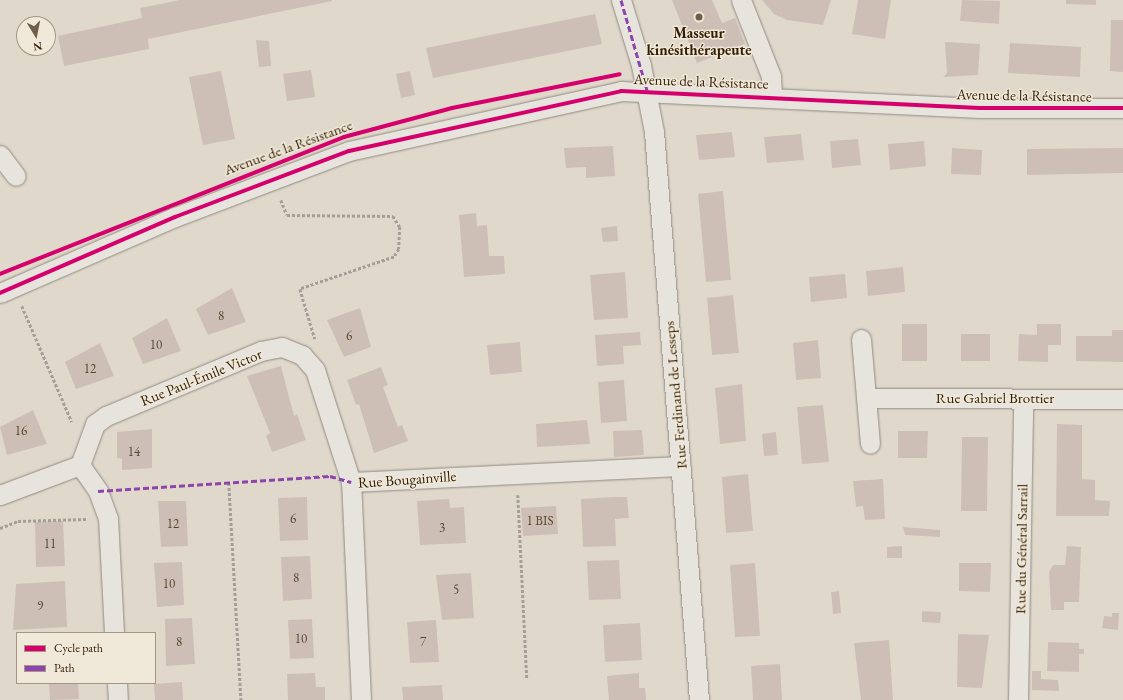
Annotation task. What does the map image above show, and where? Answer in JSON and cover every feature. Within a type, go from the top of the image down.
[{"type":"street","name":"Rue Ferdinand de Lesseps","points":[[621,0],[647,90],[654,132],[698,700]]},
{"type":"street","points":[[741,0],[771,76],[772,96]]},
{"type":"street","name":"Avenue de la Résistance","points":[[0,293],[175,217],[349,151],[502,114],[621,91],[647,90],[980,108],[1123,108]]},
{"type":"street","points":[[0,155],[16,176]]},
{"type":"street","points":[[861,339],[870,444]]},
{"type":"street","name":"Rue Paul-Émile Victor","points":[[80,465],[89,436],[95,424],[106,416],[261,351],[282,347],[302,355]]},
{"type":"street","points":[[302,355],[314,370],[350,482]]},
{"type":"street","name":"Rue Gabriel Brottier","points":[[866,398],[1123,399]]},
{"type":"street","name":"Rue du Général Sarrail","points":[[1018,700],[1023,399]]},
{"type":"street","points":[[0,495],[80,465],[98,491],[108,518],[114,632]]},
{"type":"street","name":"Rue Bougainville","points":[[361,700],[350,482],[517,472],[681,466]]},
{"type":"street","points":[[117,684],[118,700]]},
{"type":"path","points":[[280,198],[287,215],[392,216],[400,227],[399,249],[394,257],[300,289],[316,342],[302,355]]},
{"type":"path","points":[[22,306],[74,427],[89,436]]},
{"type":"path","points":[[517,472],[527,679]]},
{"type":"path","points":[[229,483],[241,700]]},
{"type":"path","points":[[0,528],[18,521],[108,518]]},
{"type":"building","points":[[180,0],[332,1],[148,39],[149,49],[64,66],[58,36],[142,18],[140,8]]},
{"type":"building","points":[[672,0],[712,0],[722,23],[735,18],[745,44],[697,63]]},
{"type":"building","points":[[762,0],[831,0],[823,25],[787,20],[774,14]]},
{"type":"building","points":[[858,0],[891,0],[885,39],[852,34]]},
{"type":"building","points":[[962,0],[1000,1],[999,24],[960,21]]},
{"type":"building","points":[[1066,0],[1096,0],[1096,5],[1066,4]]},
{"type":"building","points":[[595,14],[602,44],[433,78],[426,48]]},
{"type":"building","points":[[1111,20],[1123,20],[1123,72],[1110,71]]},
{"type":"building","points":[[256,40],[269,41],[271,66],[259,67]]},
{"type":"building","points":[[945,42],[980,44],[978,75],[943,77],[947,73]]},
{"type":"building","points":[[1010,43],[1081,47],[1080,77],[1008,73]]},
{"type":"building","points":[[311,70],[315,97],[287,101],[283,74]]},
{"type":"building","points":[[221,71],[235,139],[203,145],[189,77]]},
{"type":"building","points":[[410,71],[415,95],[401,98],[396,74]]},
{"type":"building","points":[[732,132],[735,157],[699,160],[696,135]]},
{"type":"building","points":[[801,134],[804,160],[767,163],[764,137]]},
{"type":"building","points":[[858,139],[861,165],[832,168],[830,141]]},
{"type":"building","points":[[924,141],[926,166],[890,170],[888,144]]},
{"type":"building","points":[[613,146],[615,176],[586,178],[586,167],[566,168],[564,148]]},
{"type":"building","points":[[952,148],[982,150],[981,175],[951,174]]},
{"type":"building","points":[[1123,148],[1123,173],[1027,175],[1027,149]]},
{"type":"building","points":[[723,191],[731,280],[706,282],[698,194]]},
{"type":"building","points":[[476,213],[477,226],[487,225],[489,256],[504,256],[505,274],[464,277],[459,215]]},
{"type":"building","points":[[617,226],[618,241],[603,242],[601,228]]},
{"type":"building","points":[[903,267],[905,292],[868,296],[866,271]]},
{"type":"building","points":[[625,272],[628,318],[594,320],[590,275]]},
{"type":"building","points":[[845,274],[847,298],[811,302],[809,277]]},
{"type":"building","points":[[232,288],[246,322],[208,335],[196,309]]},
{"type":"building","points":[[733,295],[739,353],[712,355],[707,298]]},
{"type":"building","points":[[360,308],[371,347],[344,357],[327,320]]},
{"type":"building","points":[[167,318],[181,351],[143,364],[132,338]]},
{"type":"building","points":[[902,324],[927,324],[927,361],[902,361]]},
{"type":"building","points":[[1037,324],[1061,324],[1061,345],[1048,345],[1048,362],[1018,361],[1019,334],[1037,335]]},
{"type":"building","points":[[1112,330],[1123,330],[1123,362],[1076,361],[1076,336],[1112,336]]},
{"type":"building","points":[[640,332],[641,345],[623,346],[624,364],[597,366],[595,335]]},
{"type":"building","points":[[961,334],[990,334],[990,361],[961,361]]},
{"type":"building","points":[[818,340],[821,378],[796,380],[793,343]]},
{"type":"building","points":[[520,342],[522,372],[490,375],[487,345]]},
{"type":"building","points":[[100,343],[114,376],[76,389],[65,362]]},
{"type":"building","points":[[281,366],[294,416],[297,414],[306,440],[272,452],[266,436],[270,433],[247,376]]},
{"type":"building","points":[[381,367],[388,385],[383,387],[398,427],[402,425],[408,441],[374,453],[359,404],[356,405],[347,380]]},
{"type":"building","points":[[624,380],[627,421],[601,423],[598,382]]},
{"type":"building","points":[[742,384],[746,441],[720,444],[715,388]]},
{"type":"building","points":[[823,405],[829,462],[802,464],[797,407]]},
{"type":"building","points":[[33,410],[47,444],[7,455],[0,427]]},
{"type":"building","points":[[587,420],[590,444],[537,447],[536,424]]},
{"type":"building","points":[[1057,424],[1082,425],[1082,479],[1095,480],[1095,500],[1110,501],[1109,516],[1056,516]]},
{"type":"building","points":[[152,429],[152,468],[122,470],[122,459],[117,458],[117,432]]},
{"type":"building","points":[[642,430],[644,455],[614,457],[613,431]]},
{"type":"building","points":[[898,431],[928,431],[927,458],[898,458]]},
{"type":"building","points":[[776,432],[778,455],[764,456],[762,434]]},
{"type":"building","points":[[962,437],[988,437],[987,511],[961,511]]},
{"type":"building","points":[[748,474],[753,531],[726,533],[722,477]]},
{"type":"building","points":[[883,479],[885,519],[865,520],[863,506],[856,507],[853,481]]},
{"type":"building","points":[[307,497],[308,540],[280,541],[278,498]]},
{"type":"building","points":[[627,497],[629,518],[615,519],[616,546],[583,547],[581,499]]},
{"type":"building","points":[[449,499],[450,508],[464,507],[466,543],[420,545],[417,501]]},
{"type":"building","points":[[158,501],[186,501],[188,546],[161,547]]},
{"type":"building","points":[[556,506],[558,534],[523,536],[521,508]]},
{"type":"building","points":[[63,521],[65,566],[36,567],[35,522]]},
{"type":"building","points":[[903,527],[940,530],[940,537],[905,535]]},
{"type":"building","points":[[902,546],[902,558],[887,558],[887,547]]},
{"type":"building","points":[[1067,546],[1081,547],[1079,602],[1064,602],[1064,610],[1051,610],[1049,572],[1053,565],[1065,565]]},
{"type":"building","points":[[310,556],[312,599],[283,601],[281,557]]},
{"type":"building","points":[[619,560],[621,599],[589,600],[587,561]]},
{"type":"building","points":[[182,562],[184,605],[157,607],[154,563]]},
{"type":"building","points":[[755,563],[760,636],[735,637],[730,565]]},
{"type":"building","points":[[959,563],[991,563],[990,592],[959,591]]},
{"type":"building","points":[[471,573],[474,618],[442,620],[436,575]]},
{"type":"building","points":[[65,581],[67,627],[13,630],[16,584]]},
{"type":"building","points":[[839,591],[841,613],[833,614],[831,592]]},
{"type":"building","points":[[922,611],[941,612],[940,623],[922,622]]},
{"type":"building","points":[[1112,613],[1119,613],[1118,630],[1102,628],[1104,616],[1112,617]]},
{"type":"building","points":[[192,618],[195,664],[166,666],[165,619]]},
{"type":"building","points":[[312,619],[314,658],[290,659],[288,620]]},
{"type":"building","points":[[436,620],[439,662],[410,663],[407,622]]},
{"type":"building","points":[[640,623],[642,660],[605,662],[603,625]]},
{"type":"building","points":[[958,634],[989,635],[982,688],[957,687]]},
{"type":"building","points":[[889,640],[893,700],[861,700],[854,643]]},
{"type":"building","points":[[1048,642],[1079,643],[1079,649],[1084,649],[1084,654],[1079,654],[1079,672],[1047,671]]},
{"type":"building","points":[[780,664],[782,700],[753,700],[751,666]]},
{"type":"building","points":[[1032,671],[1041,671],[1041,679],[1058,680],[1059,691],[1032,690]]},
{"type":"building","points":[[315,673],[316,687],[325,687],[325,700],[288,700],[287,674]]},
{"type":"building","points":[[639,673],[639,688],[645,688],[646,700],[609,700],[607,676]]},
{"type":"building","points":[[182,682],[183,700],[155,700],[154,684]]},
{"type":"building","points":[[49,684],[78,684],[79,699],[50,700]]},
{"type":"building","points":[[442,685],[443,700],[403,700],[402,687]]},
{"type":"marked path","points":[[621,0],[647,90]]},
{"type":"marked path","points":[[98,491],[330,476],[351,482]]},
{"type":"cycle path","points":[[0,274],[344,137],[452,108],[620,74]]},
{"type":"cycle path","points":[[0,293],[175,217],[349,151],[621,91],[980,108],[1123,108]]},
{"type":"place","name":"Masseur kinésithérapeute","points":[[699,17]]}]
